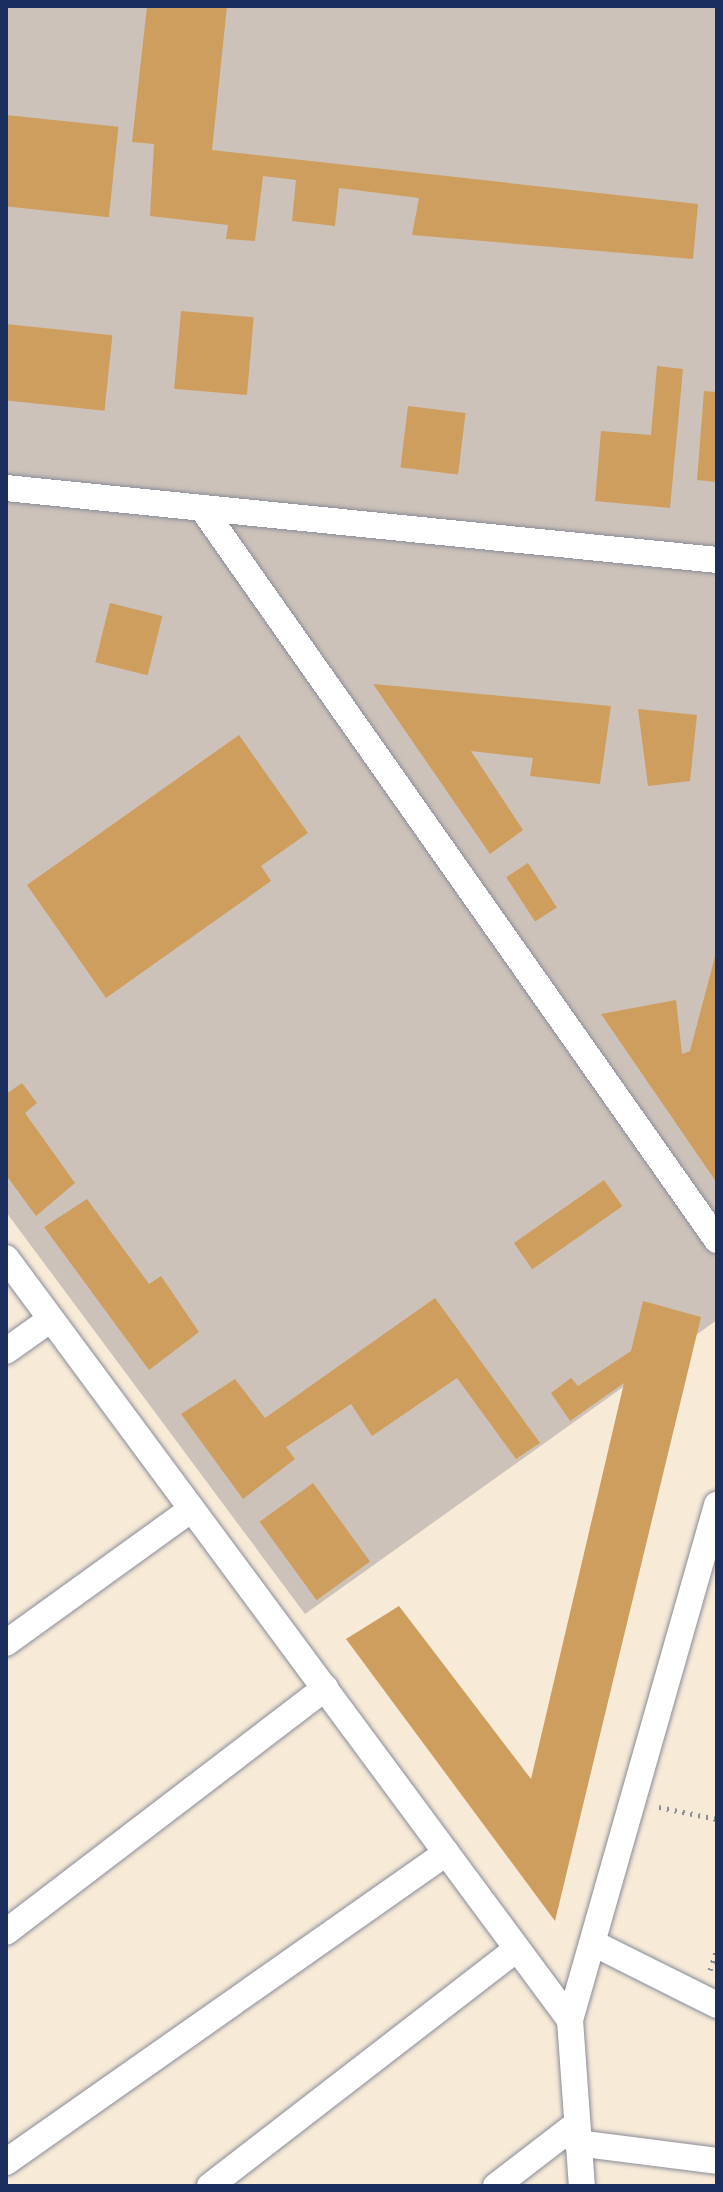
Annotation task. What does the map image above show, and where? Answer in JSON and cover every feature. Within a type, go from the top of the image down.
[{"type":"street","points":[[6,488],[717,560]]},
{"type":"street","points":[[202,508],[717,1240]]},
{"type":"street","points":[[6,1258],[570,2020]]},
{"type":"street","points":[[6,1351],[51,1319]]},
{"type":"street","points":[[582,2186],[570,2020],[717,1505]]},
{"type":"street","points":[[6,1643],[192,1509]]},
{"type":"street","points":[[6,1932],[325,1688]]},
{"type":"street","points":[[6,2162],[446,1853]]},
{"type":"street","points":[[593,1943],[717,2005]]},
{"type":"street","points":[[210,2186],[517,1949]]},
{"type":"street","points":[[496,2186],[576,2134],[717,2161]]},
{"type":"path","points":[[633,1801],[717,1819]]},
{"type":"shaded area","points":[[6,6],[717,6],[717,1320],[305,1614],[6,1212]]},
{"type":"building","points":[[147,6],[227,6],[212,150],[698,204],[693,259],[412,235],[419,198],[339,188],[335,226],[292,221],[296,180],[263,176],[255,241],[226,239],[228,225],[150,216],[154,144],[132,142]]},
{"type":"building","points":[[6,115],[118,127],[109,217],[6,207]]},
{"type":"building","points":[[181,311],[254,317],[247,395],[174,389]]},
{"type":"building","points":[[6,324],[112,335],[104,411],[6,400]]},
{"type":"building","points":[[657,366],[683,369],[670,508],[595,501],[601,431],[651,435]]},
{"type":"building","points":[[704,391],[717,392],[717,482],[697,480]]},
{"type":"building","points":[[408,406],[466,413],[458,475],[400,468]]},
{"type":"building","points":[[110,603],[162,616],[148,675],[95,662]]},
{"type":"building","points":[[373,684],[611,706],[600,784],[530,776],[533,758],[471,751],[523,830],[490,854]]},
{"type":"building","points":[[638,709],[697,715],[690,781],[648,786]]},
{"type":"building","points":[[239,735],[308,833],[261,866],[271,881],[106,998],[27,885]]},
{"type":"building","points":[[528,863],[557,907],[535,922],[506,877]]},
{"type":"building","points":[[717,949],[717,1183],[601,1014],[676,1000],[682,1054],[690,1051]]},
{"type":"building","points":[[22,1083],[37,1103],[25,1113],[75,1183],[36,1216],[6,1175],[6,1094]]},
{"type":"building","points":[[604,1180],[622,1206],[532,1269],[514,1243]]},
{"type":"building","points":[[87,1199],[149,1284],[161,1276],[199,1332],[149,1370],[44,1227]]},
{"type":"building","points":[[435,1298],[540,1443],[516,1459],[457,1378],[372,1436],[351,1404],[286,1447],[295,1459],[243,1499],[181,1414],[235,1379],[265,1418]]},
{"type":"building","points":[[643,1301],[701,1317],[555,1921],[346,1639],[399,1606],[531,1779],[624,1383],[570,1421],[551,1393],[571,1378],[578,1386],[631,1351]]},
{"type":"building","points":[[313,1483],[370,1561],[317,1600],[260,1522]]}]
